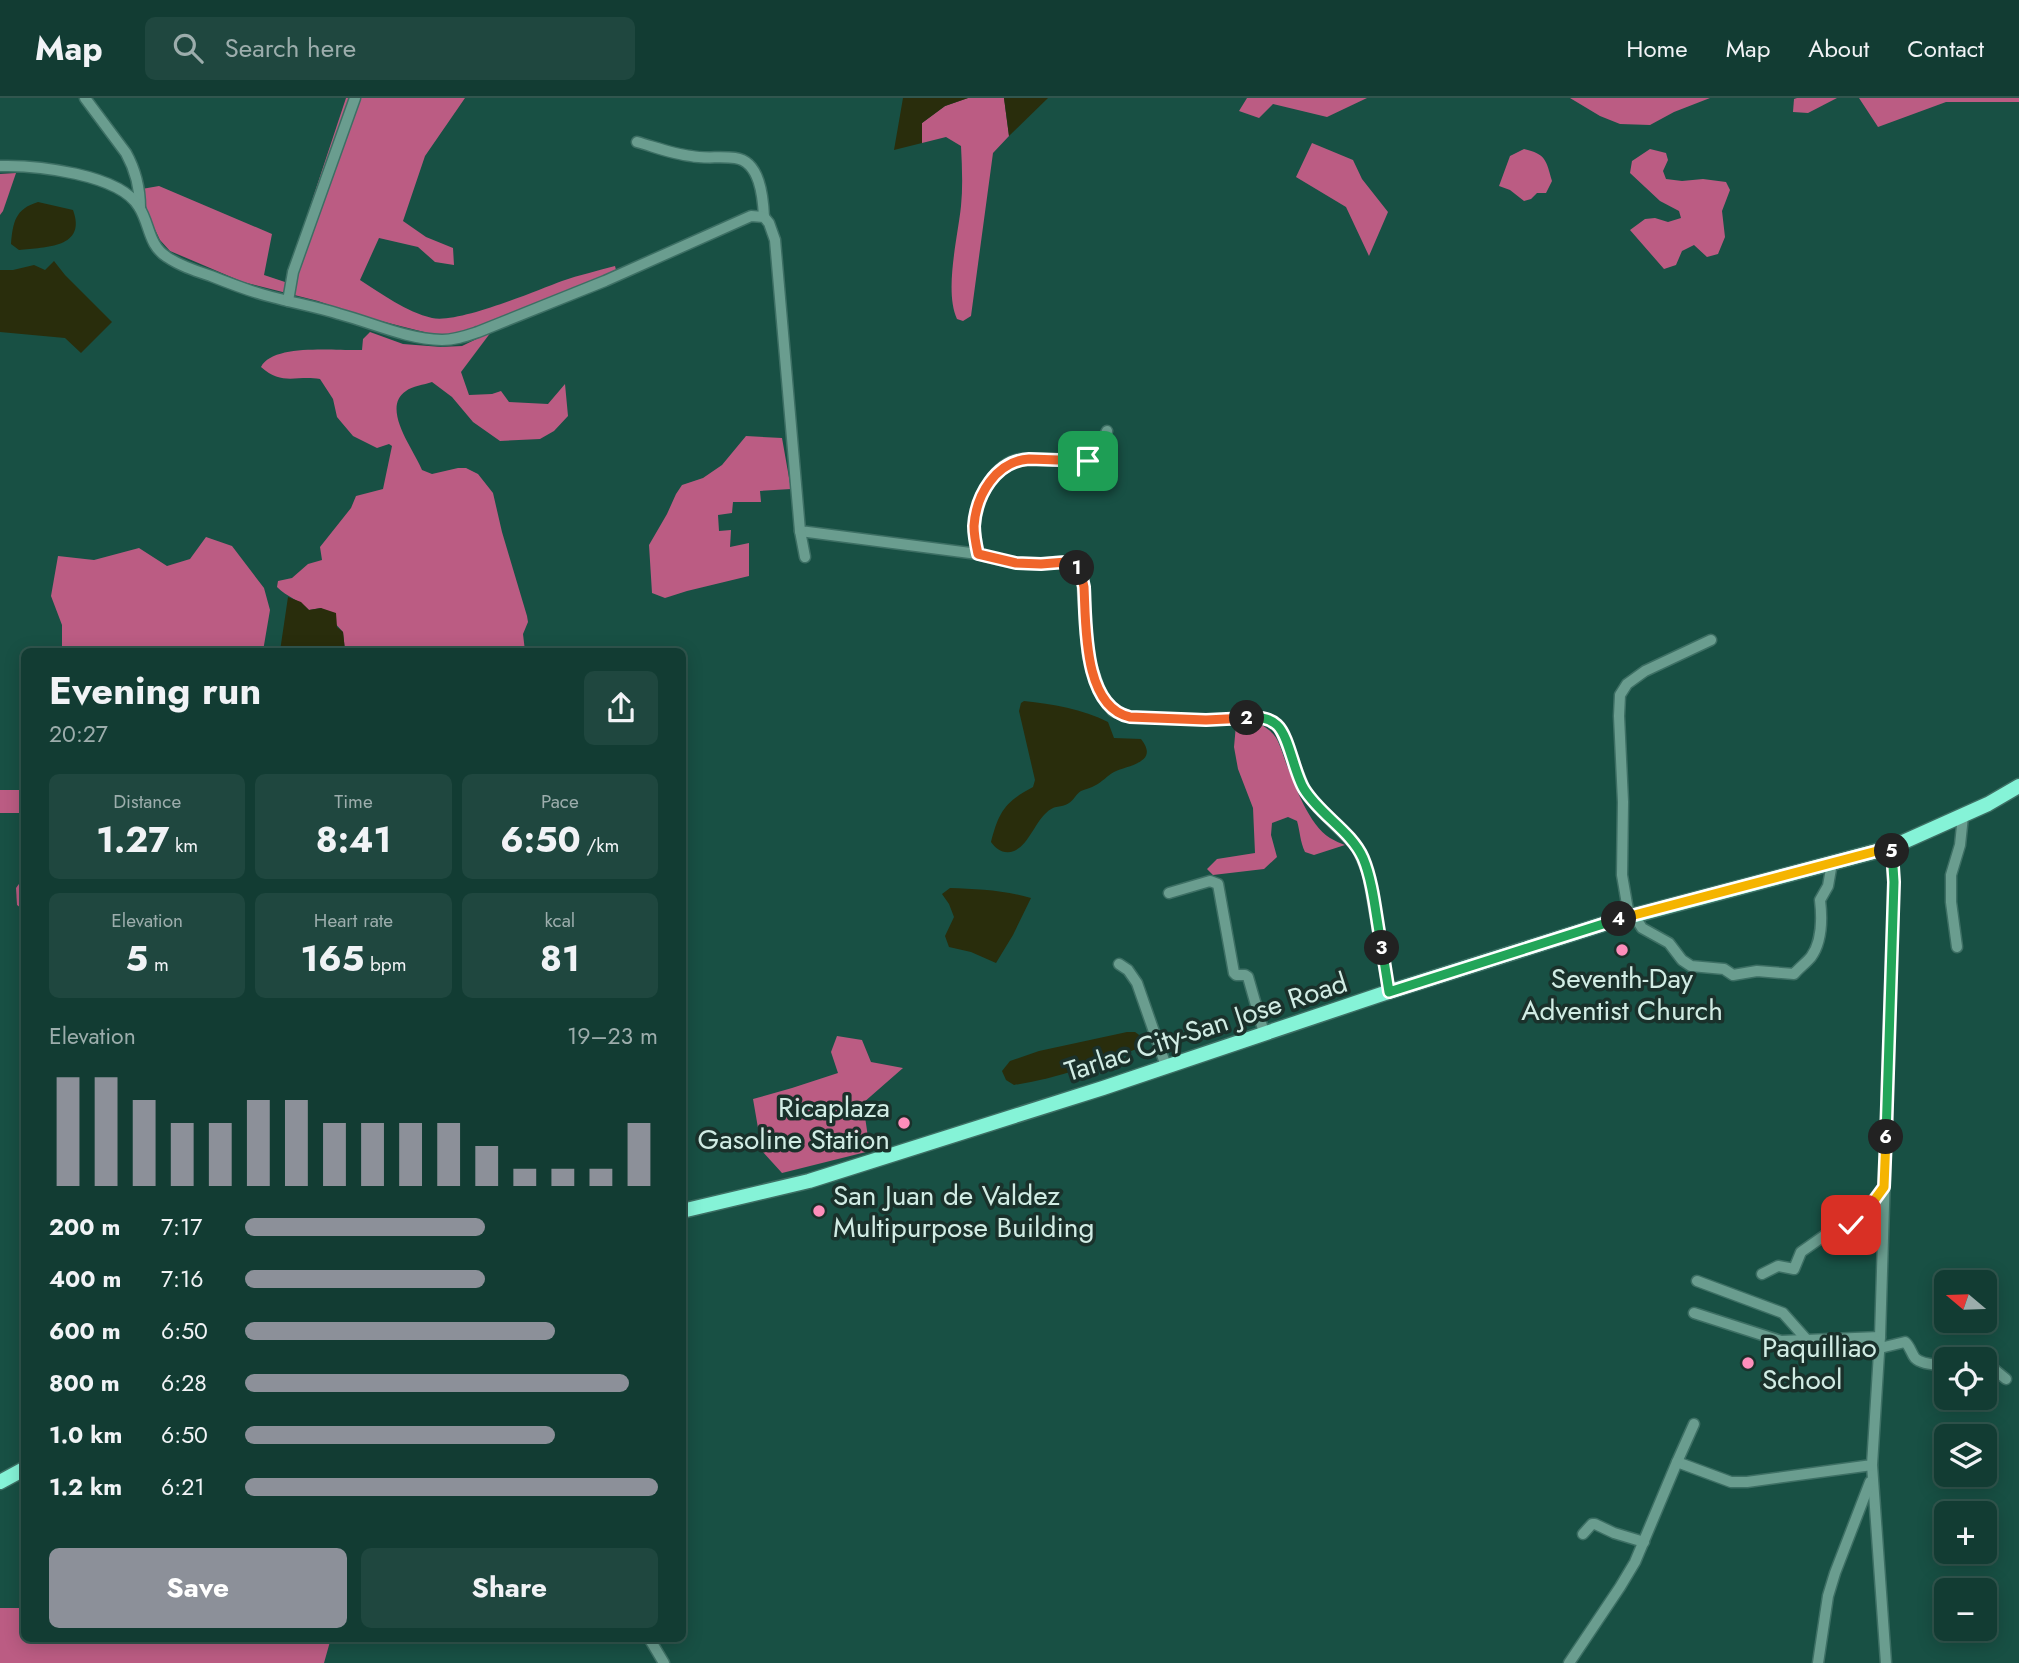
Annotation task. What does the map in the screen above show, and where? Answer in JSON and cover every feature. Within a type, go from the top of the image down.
[{"type":"main road","name":"Tarlac City-San Jose Road","points":[[686,1210],[809,1181],[1631,915],[1892,847],[1988,804],[2019,786]]},
{"type":"main road","points":[[0,1482],[21,1471]]},
{"type":"street","points":[[85,98],[127,153],[138,181],[140,208]]},
{"type":"street","points":[[288,302],[293,272],[355,98]]},
{"type":"street","points":[[637,142],[691,157],[737,158],[746,160],[752,167],[762,194],[764,217],[775,240],[800,531],[805,557]]},
{"type":"street","points":[[0,166],[44,169],[96,179],[122,191],[140,208],[158,250],[170,259],[245,289],[418,337],[451,340],[478,332],[605,281],[748,217],[764,217]]},
{"type":"street","points":[[978,554],[974,534],[976,513],[984,491],[1002,467],[1020,459],[1090,461],[1098,453],[1107,431]]},
{"type":"street","points":[[800,531],[978,554],[1016,563],[1066,562],[1077,568],[1082,578],[1088,656],[1101,695],[1108,706],[1118,714],[1194,720],[1262,718],[1277,724],[1304,789],[1362,855],[1368,873],[1389,992]]},
{"type":"street","points":[[1711,640],[1645,671],[1627,684],[1620,695],[1622,875],[1631,915],[1642,928],[1669,943],[1682,960],[1691,966],[1724,969],[1733,975],[1757,971],[1794,974],[1813,955],[1822,914],[1819,900],[1828,886],[1832,863]]},
{"type":"street","points":[[1957,947],[1951,902],[1951,875],[1960,845],[1963,816]]},
{"type":"street","points":[[1886,1663],[1872,1471],[1880,1343],[1893,918],[1892,847]]},
{"type":"street","points":[[1169,893],[1210,881],[1218,884],[1234,973],[1248,977],[1264,1033]]},
{"type":"street","points":[[1119,964],[1128,970],[1137,983],[1166,1066]]},
{"type":"street","points":[[1762,1274],[1779,1266],[1794,1269],[1797,1267],[1801,1252],[1828,1233],[1851,1225],[1862,1217],[1884,1187]]},
{"type":"street","points":[[1697,1281],[1783,1313],[1807,1340]]},
{"type":"street","points":[[1694,1312],[1781,1341],[1905,1342],[1909,1344],[1914,1357],[1934,1363]]},
{"type":"street","points":[[1997,1372],[2006,1379]]},
{"type":"street","points":[[1569,1663],[1620,1587],[1644,1542],[1694,1424]]},
{"type":"street","points":[[1677,1462],[1731,1482],[1872,1471]]},
{"type":"street","points":[[1818,1663],[1828,1596],[1872,1471]]},
{"type":"street","points":[[1583,1534],[1595,1524],[1644,1542]]},
{"type":"street","points":[[651,1642],[664,1663]]},
{"type":"shaded area","points":[[346,98],[465,98],[425,156],[403,221],[426,237],[453,248],[454,265],[435,262],[418,247],[379,238],[360,280],[413,312],[444,319],[477,312],[568,279],[615,266],[617,274],[480,328],[444,336],[357,315],[318,301],[243,282],[170,251],[160,240],[136,190],[159,186],[272,234],[264,275],[285,282]]},
{"type":"shaded area","points":[[903,98],[968,98],[945,106],[922,123],[922,143],[894,150]]},
{"type":"shaded area","points":[[968,98],[1004,98],[1009,136],[993,153],[971,316],[963,321],[957,319],[952,294],[953,263],[962,198],[961,146],[946,137],[922,143],[922,123],[945,106]]},
{"type":"shaded area","points":[[1004,98],[1048,98],[1009,136]]},
{"type":"shaded area","points":[[1247,98],[1367,98],[1327,117],[1273,104],[1259,118],[1239,111]]},
{"type":"shaded area","points":[[1570,98],[1710,98],[1650,125],[1620,124],[1600,116]]},
{"type":"shaded area","points":[[1837,98],[1808,113],[1793,112],[1794,99]]},
{"type":"shaded area","points":[[1859,98],[2019,98],[2019,102],[1946,102],[1878,127]]},
{"type":"shaded area","points":[[1312,143],[1353,160],[1362,179],[1388,212],[1369,256],[1346,207],[1296,177]]},
{"type":"shaded area","points":[[1524,149],[1537,153],[1544,159],[1552,181],[1546,193],[1537,193],[1524,201],[1510,190],[1499,186],[1510,156]]},
{"type":"shaded area","points":[[1650,149],[1666,153],[1668,160],[1663,171],[1666,179],[1726,182],[1730,190],[1722,211],[1725,237],[1718,254],[1707,257],[1694,245],[1682,251],[1676,265],[1664,269],[1630,230],[1645,219],[1655,218],[1668,222],[1681,218],[1679,211],[1660,201],[1630,173],[1632,161]]},
{"type":"shaded area","points":[[16,173],[3,211],[0,215],[0,174]]},
{"type":"shaded area","points":[[38,202],[73,210],[76,223],[74,232],[69,239],[52,246],[19,250],[11,244],[14,223],[24,208]]},
{"type":"shaded area","points":[[54,261],[112,322],[81,353],[65,338],[0,332],[0,270],[34,265],[45,270]]},
{"type":"shaded area","points":[[370,332],[403,344],[462,346],[491,332],[461,372],[469,395],[501,391],[509,402],[548,404],[565,384],[568,416],[554,431],[540,439],[500,441],[473,422],[452,397],[432,382],[406,391],[399,398],[397,408],[402,430],[422,470],[432,474],[466,468],[478,474],[493,493],[527,616],[528,622],[523,634],[525,648],[345,648],[343,632],[321,608],[309,610],[277,587],[278,581],[292,578],[308,564],[322,560],[320,547],[351,508],[356,496],[383,489],[392,446],[389,444],[377,448],[353,436],[337,417],[333,399],[320,379],[283,378],[261,367],[268,359],[292,351],[362,350],[363,339]]},
{"type":"shaded area","points":[[746,436],[782,438],[791,489],[760,491],[761,502],[733,502],[732,513],[718,515],[719,531],[731,530],[730,547],[749,543],[749,576],[665,598],[652,593],[649,545],[676,494],[682,485],[703,478],[722,465]]},
{"type":"shaded area","points":[[206,537],[232,546],[264,588],[270,610],[264,648],[62,648],[62,625],[51,596],[58,556],[94,560],[139,548],[167,566],[190,559]]},
{"type":"shaded area","points":[[288,597],[301,602],[309,610],[321,608],[336,613],[337,627],[343,632],[345,648],[280,648]]},
{"type":"shaded area","points":[[1024,701],[1067,708],[1098,717],[1108,722],[1114,738],[1141,739],[1147,753],[1140,762],[1114,772],[1098,784],[1081,791],[1069,803],[1049,811],[1019,848],[1004,852],[991,842],[1000,815],[1010,803],[1033,787],[1035,780],[1019,711]]},
{"type":"shaded area","points":[[1260,724],[1278,740],[1309,815],[1322,832],[1345,845],[1314,855],[1305,852],[1297,821],[1288,817],[1272,823],[1271,835],[1277,857],[1264,869],[1213,875],[1207,869],[1217,859],[1255,853],[1253,808],[1238,769],[1234,747],[1236,725]]},
{"type":"shaded area","points":[[0,790],[21,790],[21,813],[0,813]]},
{"type":"shaded area","points":[[21,881],[21,908],[17,905],[16,888]]},
{"type":"shaded area","points":[[950,888],[980,889],[1031,898],[996,963],[971,952],[949,947],[945,936],[954,917],[942,894]]},
{"type":"shaded area","points":[[1135,1032],[1142,1037],[1139,1048],[1078,1070],[1014,1085],[1006,1080],[1002,1071],[1010,1061],[1039,1051]]},
{"type":"shaded area","points":[[837,1036],[862,1040],[871,1062],[903,1068],[863,1103],[870,1151],[782,1173],[762,1151],[753,1099],[838,1073],[831,1052]]},
{"type":"shaded area","points":[[0,1608],[19,1608],[21,1610],[21,1642],[330,1642],[324,1663],[0,1663]]},
{"type":"place","name":"Seventh-Day Adventist Church","points":[[1622,950]]},
{"type":"place","name":"Ricaplaza Gasoline Station","points":[[904,1123]]},
{"type":"place","name":"San Juan de Valdez Multipurpose Building","points":[[819,1211]]},
{"type":"place","name":"Paquilliao School","points":[[1748,1363]]},
{"type":"route","points":[[1088,461],[1020,459],[1002,467],[984,491],[976,513],[974,534],[978,554],[1016,563],[1041,564],[1061,561],[1077,568],[1084,587],[1088,656],[1101,695],[1108,706],[1118,714],[1169,719],[1262,718],[1277,724],[1304,789],[1362,855],[1368,873],[1389,992],[1613,920],[1892,847],[1894,882],[1884,1187],[1870,1208],[1851,1225]]}]
